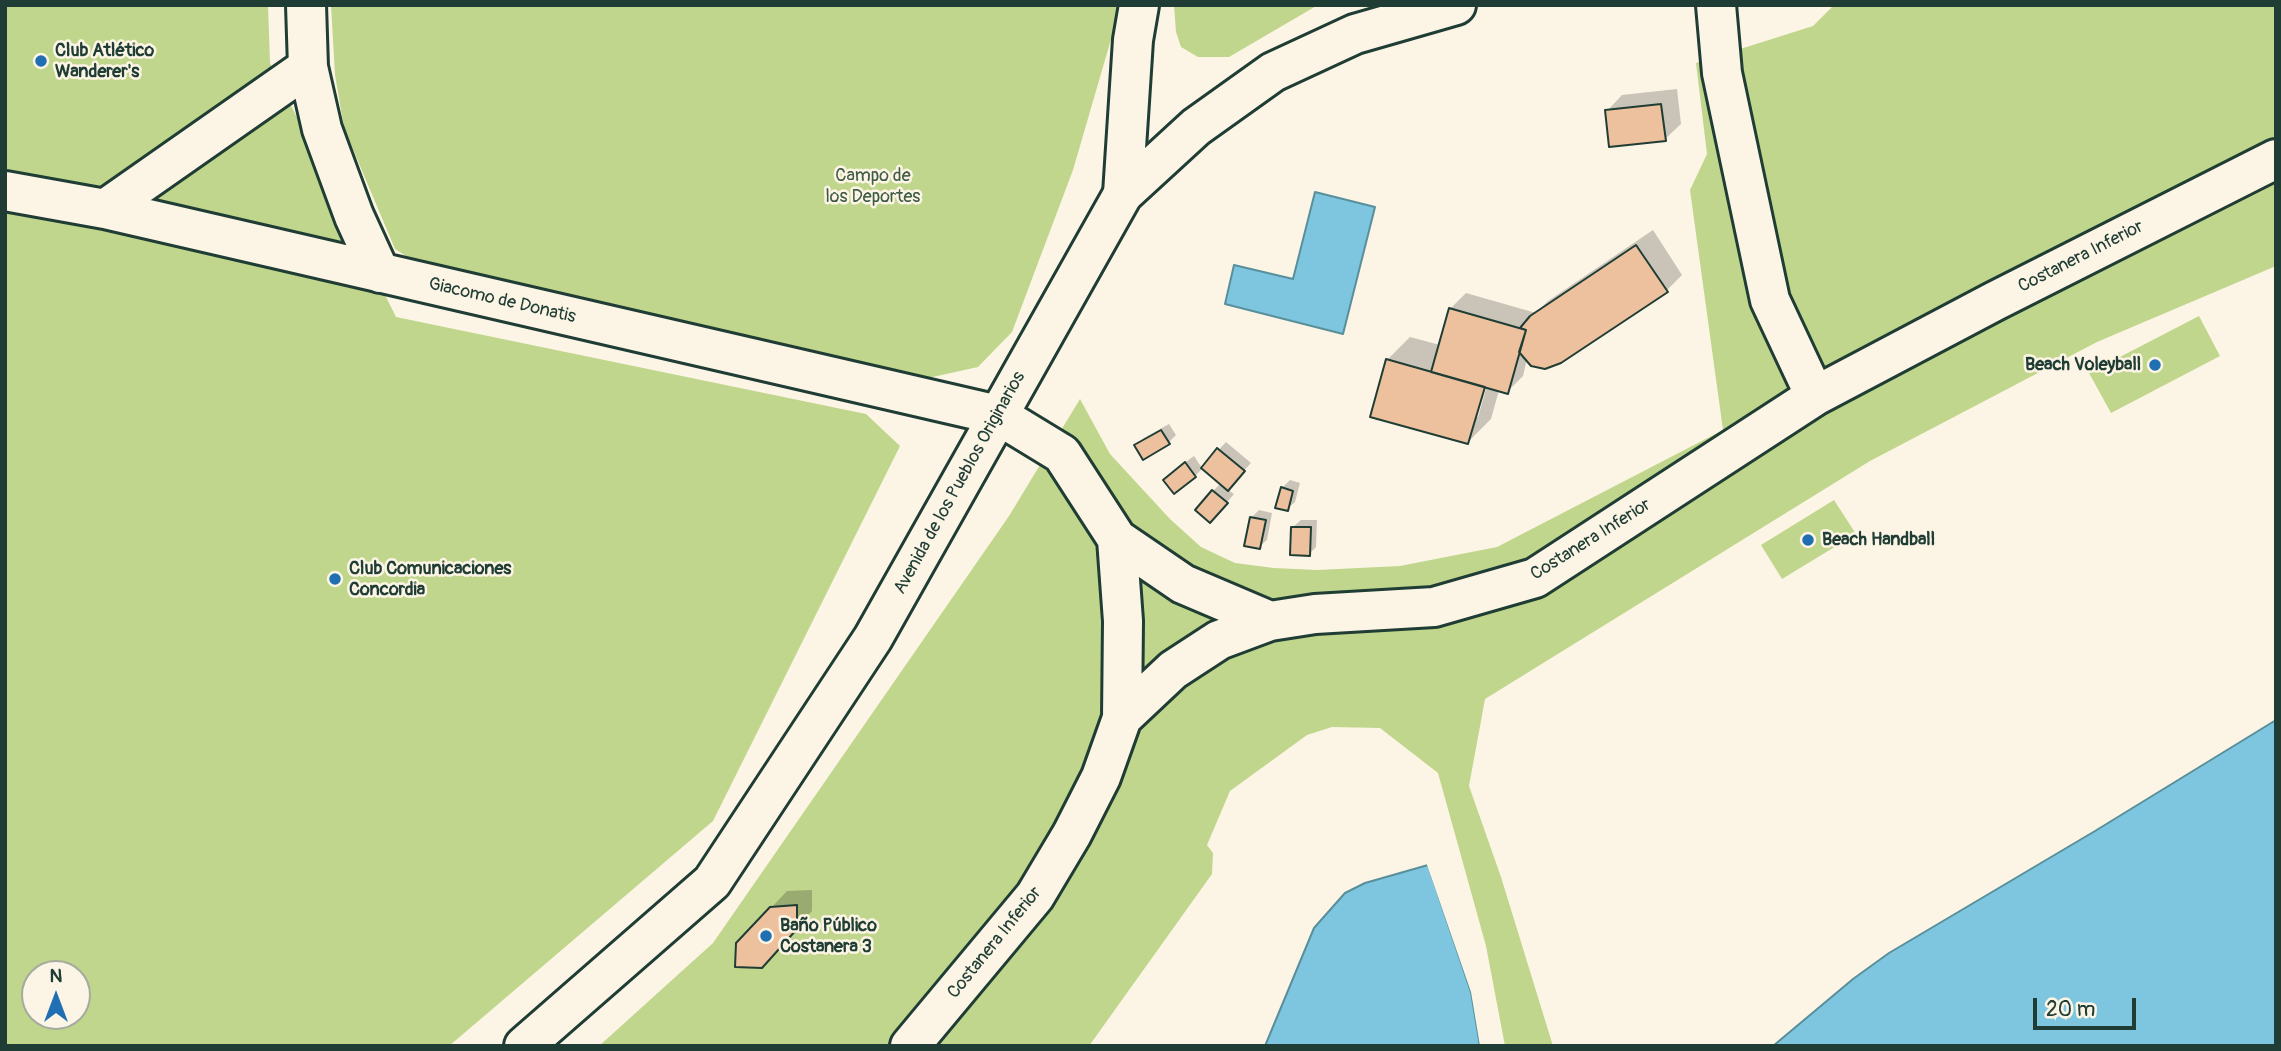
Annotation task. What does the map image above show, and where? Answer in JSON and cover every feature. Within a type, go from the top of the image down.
[{"type":"street","points":[[306,5],[308,67],[322,129],[354,216],[380,273]]},
{"type":"street","points":[[1123,194],[1133,40],[1139,5]]},
{"type":"street","name":"Avenida de los Pueblos Originarios","points":[[524,1046],[712,882],[873,638],[1123,194],[1196,127],[1273,72],[1355,34],[1456,5]]},
{"type":"street","points":[[1716,5],[1722,73],[1770,300],[1815,396]]},
{"type":"street","points":[[105,209],[308,67]]},
{"type":"street","name":"Costanera Inferior","points":[[910,1046],[1035,896],[1095,789],[1122,718],[1172,670],[1219,639],[1270,621],[1315,614],[1434,607],[1535,578],[1815,396],[1995,301],[2276,159]]},
{"type":"street","name":"Giacomo de Donatis","points":[[5,191],[105,209],[998,415],[1062,454],[1117,539]]},
{"type":"street","points":[[1117,539],[1183,584],[1270,621]]},
{"type":"street","points":[[1117,539],[1123,621],[1122,718]]},
{"type":"green space","points":[[5,5],[268,5],[270,63],[396,317],[866,414],[900,446],[713,821],[449,1046],[5,1046]]},
{"type":"green space","name":"Campo de los Deportes","points":[[331,5],[1121,5],[1073,170],[1012,332],[978,367],[910,382],[414,261],[395,249],[344,128],[335,75]]},
{"type":"green space","points":[[1174,5],[1318,5],[1229,57],[1198,57],[1181,47],[1176,32]]},
{"type":"green space","points":[[1834,5],[2276,5],[2276,266],[2097,342],[1870,461],[1485,699],[1469,786],[1501,877],[1553,1046],[1505,1046],[1486,946],[1438,773],[1380,728],[1332,727],[1307,735],[1230,791],[1207,845],[1213,853],[1212,874],[1089,1046],[599,1046],[713,943],[1009,516],[1080,399],[1110,454],[1170,519],[1201,547],[1235,563],[1274,568],[1317,570],[1400,566],[1497,547],[1723,430],[1690,190],[1707,154],[1696,63],[1813,26]]},
{"type":"green space","name":"Beach Voleyball","points":[[2199,316],[2220,356],[2111,413],[2089,373]]},
{"type":"green space","name":"Beach Handball","points":[[1834,500],[1856,534],[1782,579],[1761,545]]},
{"type":"water","points":[[1315,192],[1375,207],[1343,334],[1225,304],[1234,265],[1293,279]]},
{"type":"water","points":[[2276,720],[2276,1046],[1773,1046],[1853,979],[1889,953]]},
{"type":"water","points":[[1428,865],[1471,992],[1480,1046],[1265,1046],[1314,928],[1345,893],[1365,883]]},
{"type":"pier","points":[[1426,862],[1431,864],[1474,991],[1484,1046],[1480,1046],[1471,992]]},
{"type":"building","points":[[1661,104],[1666,141],[1609,147],[1605,110]]},
{"type":"building","points":[[1636,245],[1668,292],[1561,363],[1545,369],[1531,366],[1519,352],[1526,330],[1520,328],[1530,316]]},
{"type":"building","points":[[1449,308],[1526,330],[1508,394],[1431,372]]},
{"type":"building","points":[[1386,359],[1485,387],[1468,444],[1370,417]]},
{"type":"building","points":[[1161,430],[1170,444],[1143,460],[1134,445]]},
{"type":"building","points":[[1217,448],[1245,471],[1228,491],[1201,468]]},
{"type":"building","points":[[1185,462],[1196,477],[1174,494],[1163,480]]},
{"type":"building","points":[[1281,487],[1293,491],[1288,511],[1275,508]]},
{"type":"building","points":[[1212,490],[1228,503],[1210,523],[1195,510]]},
{"type":"building","points":[[1250,517],[1266,520],[1260,549],[1244,546]]},
{"type":"building","points":[[1291,527],[1311,527],[1310,556],[1290,555]]},
{"type":"building","name":"Baño Público Costanera 3","points":[[797,905],[797,929],[762,968],[735,967],[736,943],[770,907]]},
{"type":"place","name":"Club Atlético Wanderer's","points":[[41,61]]},
{"type":"place","name":"Beach Voleyball","points":[[2155,365]]},
{"type":"place","name":"Beach Handball","points":[[1808,540]]},
{"type":"place","name":"Club Comunicaciones Concordia","points":[[335,579]]},
{"type":"place","name":"Baño Público Costanera 3","points":[[766,936]]}]
